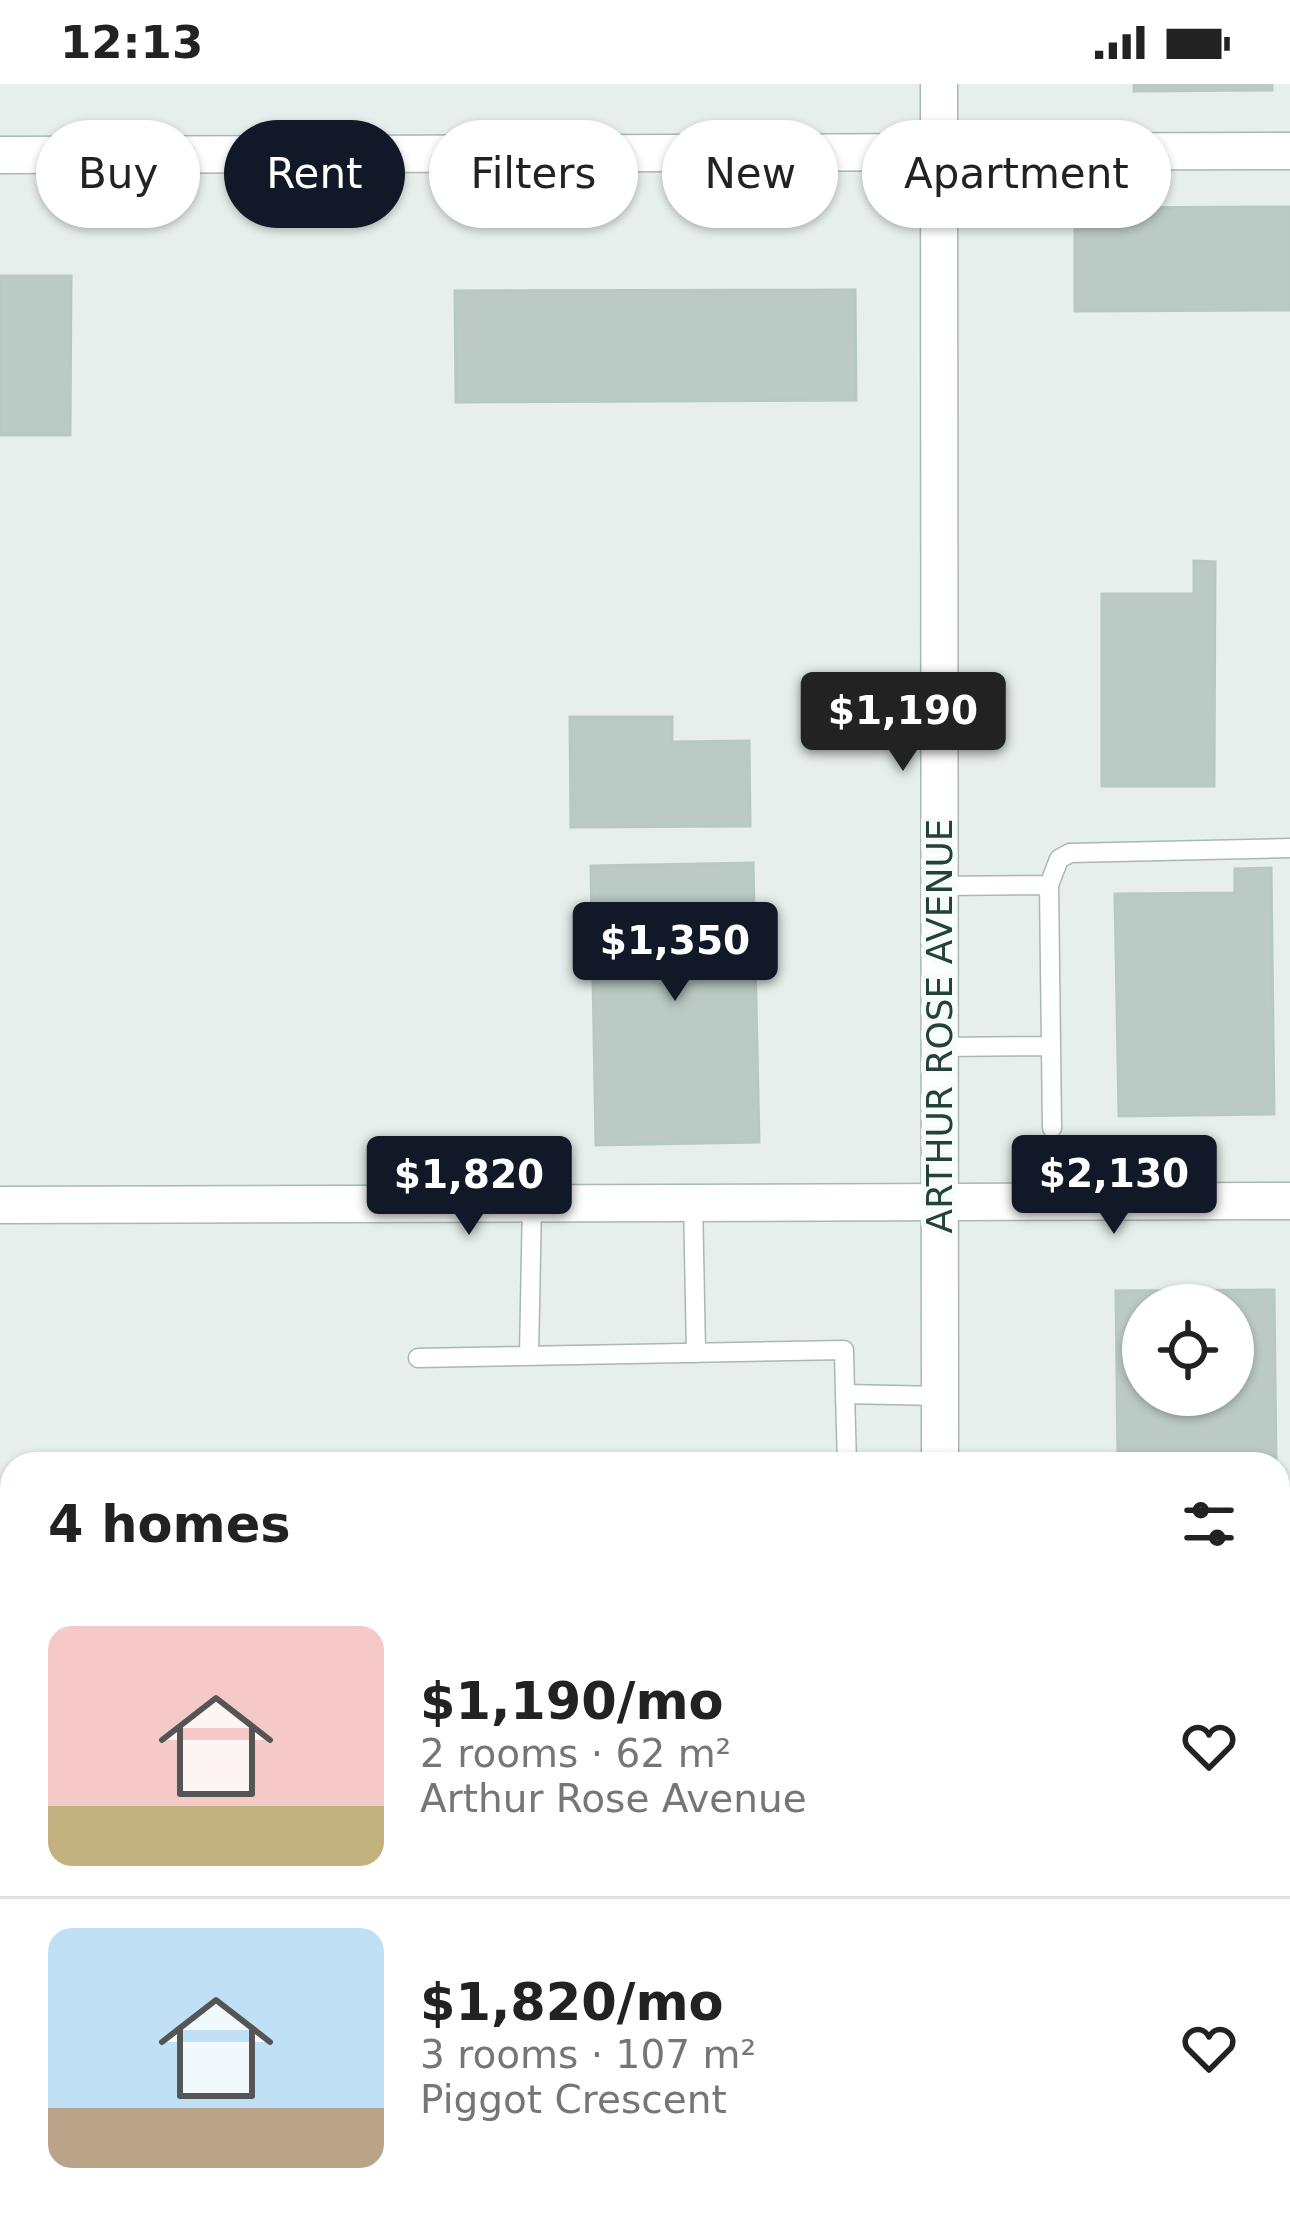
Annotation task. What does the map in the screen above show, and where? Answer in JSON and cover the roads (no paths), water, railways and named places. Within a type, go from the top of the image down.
[{"type":"street","name":"ARTHUR ROSE AVENUE","points":[[939,84],[940,120]]},
{"type":"street","points":[[0,154],[862,150]]},
{"type":"street","points":[[1171,151],[1290,151]]},
{"type":"street","name":"ARTHUR ROSE AVENUE","points":[[940,228],[940,1452]]},
{"type":"street","points":[[0,1205],[1290,1201]]},
{"type":"lane","points":[[1052,1128],[1049,885],[1059,859],[1070,854],[1290,848]]},
{"type":"lane","points":[[939,886],[1049,885]]},
{"type":"lane","points":[[939,1047],[1051,1046]]},
{"type":"lane","points":[[529,1356],[532,1202]]},
{"type":"lane","points":[[693,1202],[695,1353]]},
{"type":"lane","points":[[418,1358],[844,1350],[847,1452]]},
{"type":"lane","points":[[845,1394],[940,1396]]}]
